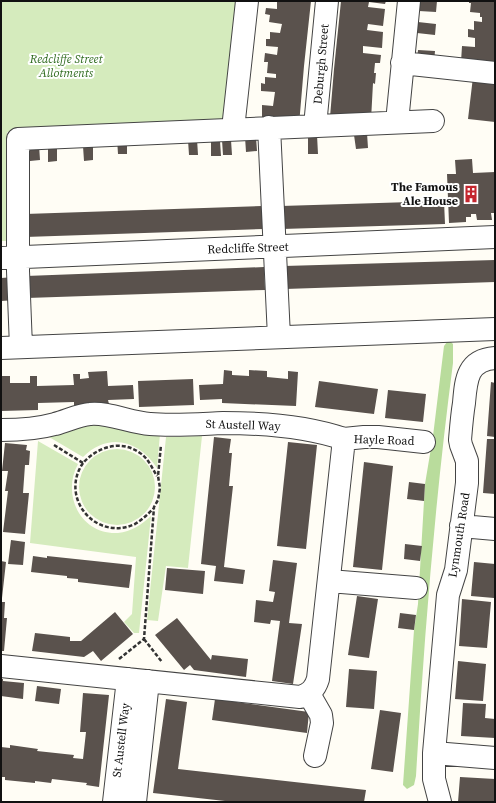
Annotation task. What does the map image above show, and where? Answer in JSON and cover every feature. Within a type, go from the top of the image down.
[{"type":"street","points":[[232,129],[247,1]]},
{"type":"street","name":"Deburgh Street","points":[[315,126],[327,1]]},
{"type":"street","points":[[397,122],[409,1]]},
{"type":"street","points":[[402,63],[495,73]]},
{"type":"street","points":[[433,121],[18,139],[10,257],[11,348],[495,329]]},
{"type":"street","points":[[269,127],[279,338]]},
{"type":"street","name":"Redcliffe Street","points":[[10,257],[495,237]]},
{"type":"street","name":"Lynmouth Road","points":[[440,802],[434,779],[434,753],[448,595],[456,570],[468,469],[467,461],[460,445],[466,386],[470,372],[477,364],[486,359],[495,358]]},
{"type":"street","name":"St Austell Way","points":[[1,430],[30,429],[57,424],[91,413],[103,414],[140,424],[164,425],[225,423],[269,425],[325,432],[344,439]]},
{"type":"street","name":"Hayle Road","points":[[344,439],[378,437],[424,442]]},
{"type":"street","points":[[1,666],[300,697],[309,694],[317,684],[318,679],[344,439]]},
{"type":"street","points":[[461,526],[495,529]]},
{"type":"street","points":[[329,581],[416,588]]},
{"type":"street","name":"St Austell Way","points":[[114,802],[138,680]]},
{"type":"street","name":"St Austell Way","points":[[135,802],[138,680]]},
{"type":"street","points":[[309,694],[321,715],[322,723],[315,756]]},
{"type":"street","points":[[434,753],[495,758]]},
{"type":"path","points":[[158,476],[151,465],[140,453],[121,446],[111,446],[90,455],[79,469],[76,476],[75,486],[77,501],[87,516],[101,526],[111,528],[127,527],[142,520],[154,507],[158,500],[160,488],[158,476],[164,425]]},
{"type":"path","points":[[30,429],[83,463]]},
{"type":"path","points":[[144,639],[110,667],[138,680],[169,671],[144,639],[154,507]]},
{"type":"green space","name":"Redcliffe Street Allotments","points":[[1,1],[242,1],[229,125],[7,132],[11,241],[1,241]]},
{"type":"green space","points":[[450,341],[453,344],[453,363],[431,569],[416,776],[414,785],[407,789],[403,785],[414,630],[418,604],[425,484],[433,436],[444,346]]},
{"type":"green space","points":[[85,419],[160,434],[157,468],[150,458],[141,451],[123,443],[113,442],[103,444],[93,449],[83,457],[44,434]]},
{"type":"green space","points":[[202,436],[188,568],[166,566],[158,621],[147,620],[166,437]]},
{"type":"green space","points":[[38,441],[78,464],[73,476],[73,500],[78,511],[85,520],[94,527],[105,532],[118,533],[136,527],[151,516],[139,633],[134,633],[124,622],[132,614],[136,557],[30,543]]},
{"type":"green space","points":[[117,449],[132,452],[144,460],[152,472],[155,487],[152,502],[144,514],[132,522],[117,525],[102,522],[90,514],[82,502],[79,487],[82,472],[90,460],[102,452]]},
{"type":"building","points":[[277,1],[311,1],[299,125],[273,118],[262,117],[262,105],[273,106],[275,92],[261,91],[261,83],[265,84],[265,77],[276,78],[276,74],[267,73],[268,62],[264,62],[265,53],[277,55],[278,47],[266,46],[266,39],[270,39],[270,32],[280,33],[282,24],[269,22],[270,15],[265,14],[266,8],[277,9]]},
{"type":"building","points":[[341,1],[386,1],[385,4],[369,2],[368,7],[385,9],[383,26],[368,24],[367,30],[383,32],[382,48],[363,46],[363,53],[381,55],[380,63],[375,63],[374,73],[376,73],[375,84],[373,83],[371,120],[330,117]]},
{"type":"building","points":[[420,1],[437,1],[436,12],[419,11]]},
{"type":"building","points":[[469,1],[495,1],[495,69],[461,62],[462,46],[475,47],[475,38],[468,37],[468,29],[474,30],[474,21],[482,22],[480,13],[470,12],[471,3],[469,3]]},
{"type":"building","points":[[418,22],[436,24],[435,35],[417,33]]},
{"type":"building","points":[[418,50],[435,51],[434,62],[417,61]]},
{"type":"building","points":[[473,77],[495,79],[495,122],[468,119]]},
{"type":"building","points":[[367,133],[368,148],[356,149],[354,135]]},
{"type":"building","points":[[308,135],[317,135],[318,154],[308,154]]},
{"type":"building","points":[[245,137],[256,137],[257,151],[246,152]]},
{"type":"building","points":[[127,138],[127,154],[118,154],[117,139]]},
{"type":"building","points":[[197,139],[198,155],[189,155],[188,140]]},
{"type":"building","points":[[222,140],[231,140],[232,155],[223,155]]},
{"type":"building","points":[[211,141],[220,141],[221,156],[211,156]]},
{"type":"building","points":[[39,145],[40,160],[30,161],[30,146]]},
{"type":"building","points":[[93,145],[93,160],[84,161],[83,146]]},
{"type":"building","points":[[48,146],[57,146],[57,161],[48,162]]},
{"type":"building","name":"The Famous Ale House","points":[[472,159],[473,173],[495,172],[495,213],[491,213],[492,220],[477,220],[476,214],[471,214],[471,217],[466,217],[466,222],[449,223],[447,174],[456,174],[455,160]]},
{"type":"building","points":[[444,201],[445,224],[282,229],[281,206]]},
{"type":"building","points":[[262,206],[263,229],[25,237],[25,214]]},
{"type":"building","points":[[495,260],[495,282],[285,289],[284,266]]},
{"type":"building","points":[[264,267],[265,290],[27,298],[26,276]]},
{"type":"building","points":[[15,277],[16,300],[1,301],[1,278]]},
{"type":"building","points":[[224,370],[232,371],[232,375],[249,376],[249,370],[267,371],[267,377],[288,379],[288,371],[298,372],[296,406],[222,403],[222,399],[200,400],[199,385],[223,384]]},
{"type":"building","points":[[107,371],[108,386],[133,385],[134,399],[108,400],[109,404],[90,405],[74,405],[74,402],[38,403],[38,410],[1,411],[1,376],[10,376],[10,383],[30,383],[30,376],[37,376],[37,386],[74,385],[73,374],[80,374],[80,379],[89,378],[88,372]]},
{"type":"building","points":[[193,379],[194,405],[139,407],[138,381]]},
{"type":"building","points":[[319,381],[378,389],[374,414],[315,407]]},
{"type":"building","points":[[491,382],[495,383],[495,437],[487,436]]},
{"type":"building","points":[[388,390],[426,394],[423,422],[385,418]]},
{"type":"building","points":[[214,437],[231,439],[229,453],[232,453],[229,486],[233,486],[224,567],[245,570],[243,584],[214,581],[216,566],[201,564]]},
{"type":"building","points":[[487,439],[495,439],[495,494],[483,493]]},
{"type":"building","points":[[288,442],[317,445],[306,549],[277,546]]},
{"type":"building","points":[[5,443],[27,445],[26,450],[30,451],[29,465],[25,465],[23,493],[29,493],[25,534],[3,532],[8,491],[5,491],[8,471],[2,471]]},
{"type":"building","points":[[364,462],[393,466],[382,570],[353,567]]},
{"type":"building","points":[[409,482],[425,484],[424,501],[407,499]]},
{"type":"building","points":[[11,540],[25,542],[23,565],[8,564]]},
{"type":"building","points":[[405,544],[422,546],[420,561],[404,559]]},
{"type":"building","points":[[33,556],[47,558],[47,556],[132,565],[129,588],[78,582],[78,579],[67,578],[67,576],[31,572]]},
{"type":"building","points":[[273,560],[297,563],[289,623],[302,624],[293,684],[272,681],[280,621],[271,620],[270,624],[254,622],[256,600],[273,602],[275,592],[269,591]]},
{"type":"building","points":[[1,561],[6,562],[2,598],[1,598]]},
{"type":"building","points":[[474,562],[495,564],[494,598],[471,596]]},
{"type":"building","points":[[167,568],[205,571],[203,594],[165,590]]},
{"type":"building","points":[[357,596],[378,599],[369,658],[348,655]]},
{"type":"building","points":[[462,599],[491,602],[487,648],[459,646]]},
{"type":"building","points":[[1,602],[5,602],[4,618],[7,618],[4,651],[1,651]]},
{"type":"building","points":[[115,612],[133,634],[101,661],[93,651],[84,657],[32,651],[35,633],[70,637],[70,641],[81,641]]},
{"type":"building","points":[[400,613],[416,615],[414,630],[398,628]]},
{"type":"building","points":[[177,618],[211,660],[212,655],[248,659],[246,677],[194,670],[190,665],[184,670],[155,635]]},
{"type":"building","points":[[458,661],[486,664],[483,701],[455,699]]},
{"type":"building","points":[[349,669],[377,671],[374,709],[346,707]]},
{"type":"building","points":[[1,679],[3,679],[3,681],[24,683],[23,699],[1,696]]},
{"type":"building","points":[[37,686],[61,689],[59,704],[35,701]]},
{"type":"building","points":[[83,693],[109,695],[99,787],[86,785],[87,783],[52,779],[51,783],[35,781],[35,783],[5,780],[5,777],[1,777],[1,747],[10,748],[10,745],[38,749],[37,751],[74,755],[73,758],[83,759],[86,732],[80,732]]},
{"type":"building","points":[[166,699],[187,702],[178,769],[366,790],[364,802],[234,802],[153,793]]},
{"type":"building","points":[[215,699],[309,712],[307,733],[212,720]]},
{"type":"building","points":[[463,703],[486,704],[485,718],[495,719],[495,738],[461,736]]},
{"type":"building","points":[[380,710],[401,713],[393,772],[371,769]]},
{"type":"building","points":[[460,777],[495,779],[495,802],[458,802]]},
{"type":"place","name":"The Famous Ale House","points":[[471,194]]}]
